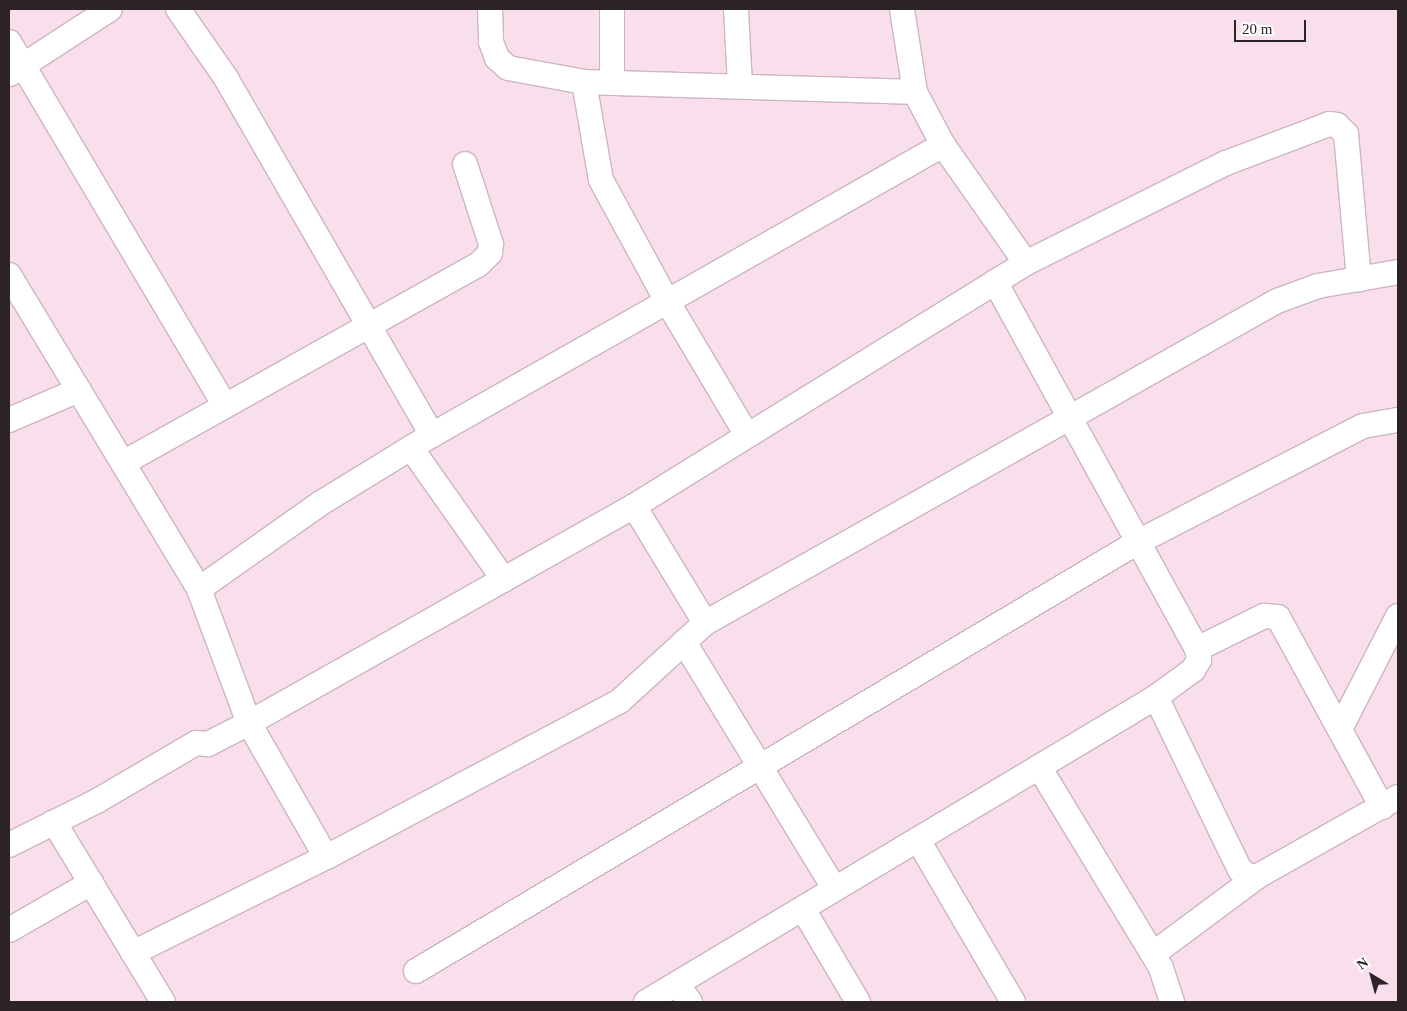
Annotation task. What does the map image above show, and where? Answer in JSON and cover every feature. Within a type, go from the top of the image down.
[{"type":"street","points":[[16,70],[110,9]]},
{"type":"street","points":[[178,9],[226,78],[432,434]]},
{"type":"street","points":[[490,9],[491,42],[497,58],[508,68],[584,82],[915,92]]},
{"type":"street","points":[[612,9],[612,82]]},
{"type":"street","points":[[736,9],[740,86]]},
{"type":"street","points":[[902,9],[915,92],[942,145],[1026,263]]},
{"type":"street","points":[[9,42],[16,70],[225,406]]},
{"type":"street","points":[[584,82],[601,180],[667,301],[747,435]]},
{"type":"street","points":[[9,844],[54,822],[196,743],[208,744],[250,723],[634,506],[1026,263],[1226,163],[1329,124],[1337,125],[1346,134],[1359,279]]},
{"type":"street","points":[[200,589],[321,503],[432,434],[942,145]]},
{"type":"street","points":[[123,463],[478,265],[490,253],[491,244],[465,164]]},
{"type":"street","points":[[133,953],[326,857],[620,701],[705,623],[1069,416],[1276,301],[1318,286],[1398,272]]},
{"type":"street","points":[[9,275],[200,589],[250,723],[326,857]]},
{"type":"street","points":[[646,1002],[684,993],[803,909],[1156,697],[1193,670],[1199,660],[1197,649],[995,282]]},
{"type":"street","points":[[9,420],[78,390]]},
{"type":"street","points":[[416,971],[1138,542],[1363,426],[1398,420]]},
{"type":"street","points":[[411,448],[504,580]]},
{"type":"street","points":[[634,506],[705,623]]},
{"type":"street","points":[[1153,954],[1258,876],[1390,802],[1340,729],[1278,617],[1264,616],[1197,649]]},
{"type":"street","points":[[1340,729],[1395,629]]},
{"type":"street","points":[[684,642],[835,889]]},
{"type":"street","points":[[1156,697],[1240,870],[1249,876],[1258,876]]},
{"type":"street","points":[[1039,767],[1161,968],[1172,1002]]},
{"type":"street","points":[[54,822],[163,1002]]},
{"type":"street","points":[[918,840],[1013,1002]]},
{"type":"street","points":[[9,930],[91,883]]},
{"type":"street","points":[[803,909],[858,1002]]}]
